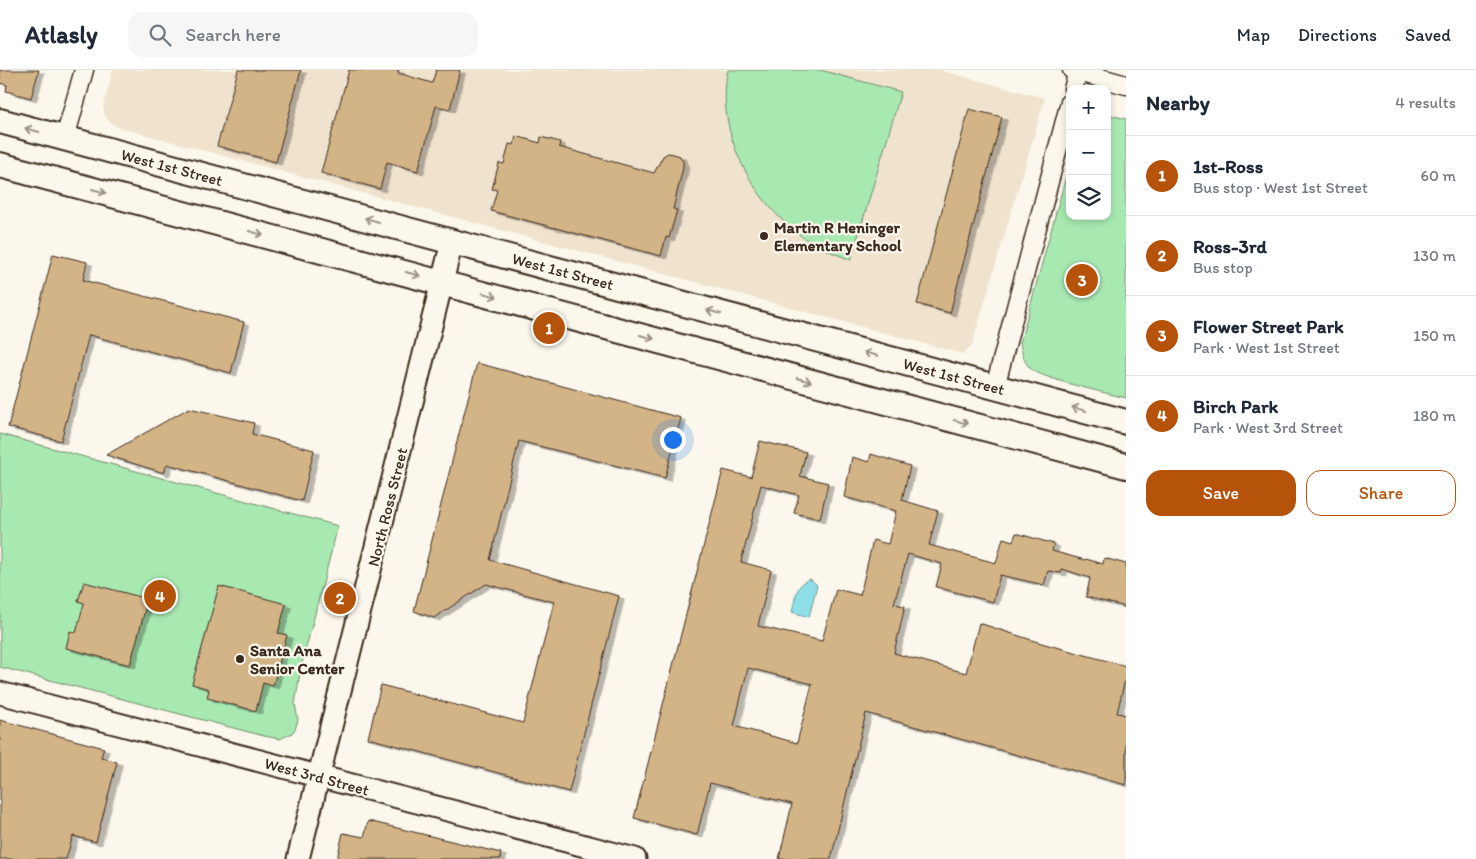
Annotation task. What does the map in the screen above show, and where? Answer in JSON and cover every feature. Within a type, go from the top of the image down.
[{"type":"main road","name":"West 1st Street","points":[[0,121],[1126,422]]},
{"type":"main road","points":[[0,165],[1126,466]]},
{"type":"street","points":[[65,138],[84,70]]},
{"type":"street","points":[[1073,85],[1075,71],[1126,84]]},
{"type":"street","points":[[995,387],[1066,117]]},
{"type":"street","name":"North Ross Street","points":[[298,859],[452,242]]},
{"type":"street","name":"West 3rd Street","points":[[0,693],[635,859]]},
{"type":"shaded area","name":"Martin R Heninger Elementary School","points":[[113,70],[939,70],[1045,98],[972,345],[963,354],[117,127],[105,116],[103,106]]},
{"type":"green space","points":[[728,70],[820,70],[901,92],[851,260],[802,237],[779,217],[764,200],[751,180],[740,160],[732,138],[727,115],[725,92]]},
{"type":"green space","points":[[1111,115],[1126,119],[1126,398],[1060,381],[1037,372],[1030,368],[1026,362],[1020,343],[1066,176],[1066,220],[1111,220]]},
{"type":"green space","points":[[0,434],[338,526],[301,667],[295,704],[298,720],[292,733],[280,739],[264,736],[0,667]]},
{"type":"water","points":[[810,579],[817,585],[809,617],[792,612],[799,588],[805,581]]},
{"type":"building","points":[[0,70],[39,70],[31,98],[6,91],[7,85],[0,83]]},
{"type":"building","points":[[238,70],[301,70],[276,162],[217,146]]},
{"type":"building","points":[[349,70],[399,70],[398,73],[432,83],[436,70],[460,70],[450,109],[436,106],[418,171],[387,162],[380,189],[321,173]]},
{"type":"building","points":[[969,109],[1002,117],[950,313],[917,304]]},
{"type":"building","points":[[516,136],[540,143],[541,137],[560,142],[559,147],[654,173],[663,156],[668,153],[680,156],[683,168],[673,209],[677,210],[669,238],[666,237],[661,256],[491,211],[497,190],[492,189],[499,163],[504,164],[509,144],[514,145]]},
{"type":"building","points":[[53,254],[87,262],[83,280],[244,322],[231,373],[89,335],[61,441],[8,427]]},
{"type":"building","points":[[477,363],[681,418],[665,478],[519,441],[490,560],[619,596],[569,792],[368,738],[381,685],[523,723],[554,602],[486,584],[434,618],[414,611]]},
{"type":"building","points":[[189,408],[254,423],[252,434],[314,450],[302,501],[167,464],[164,473],[106,455]]},
{"type":"building","points":[[760,441],[806,452],[800,476],[828,483],[820,519],[794,513],[799,495],[761,485],[741,562],[771,570],[758,626],[822,641],[836,589],[860,595],[873,540],[888,544],[896,511],[844,497],[852,457],[869,462],[871,454],[910,466],[902,500],[938,511],[929,545],[996,563],[1003,538],[1013,541],[1016,533],[1054,544],[1052,551],[1103,564],[1104,558],[1126,564],[1126,607],[1086,597],[1090,578],[1062,569],[1061,573],[1048,571],[1044,585],[1000,575],[993,602],[936,587],[942,564],[908,554],[894,604],[905,606],[894,653],[966,673],[979,623],[1041,643],[1126,666],[1126,676],[1117,713],[1126,715],[1126,785],[866,713],[831,859],[779,859],[792,804],[710,783],[697,835],[634,818],[723,470],[751,477]],"holes":[[[748,668],[812,684],[797,743],[734,726]]]},
{"type":"building","points":[[84,582],[148,599],[130,665],[66,648],[70,631],[76,633],[84,603],[78,601]]},
{"type":"building","name":"Santa Ana Senior Center","points":[[219,586],[286,604],[278,633],[287,635],[273,686],[263,683],[256,711],[207,698],[209,689],[192,684]]},
{"type":"building","points":[[0,720],[104,748],[101,757],[117,762],[96,842],[73,836],[66,859],[0,859]]},
{"type":"building","points":[[368,821],[501,853],[500,859],[337,859],[343,833],[364,837]]},
{"type":"place","name":"Martin R Heninger Elementary School","points":[[764,236]]},
{"type":"place","name":"Flower Street Park","points":[[1082,280]]},
{"type":"place","name":"1st-Ross","points":[[549,328]]},
{"type":"place","name":"Birch Park","points":[[160,596]]},
{"type":"place","name":"Ross-3rd","points":[[340,598]]},
{"type":"place","name":"Santa Ana Senior Center","points":[[240,659]]}]
